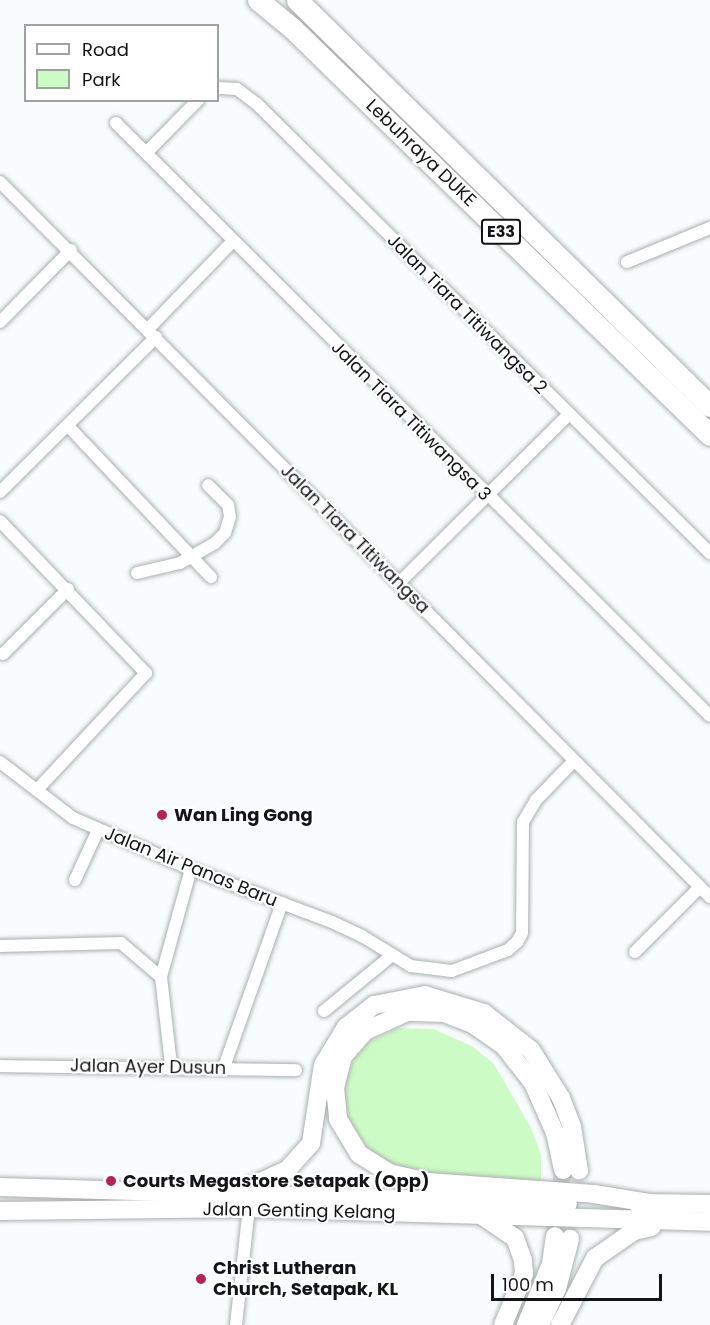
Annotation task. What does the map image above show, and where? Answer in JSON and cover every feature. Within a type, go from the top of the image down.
[{"type":"highway","name":"Lebuhraya DUKE","points":[[258,0],[292,28],[710,435]]},
{"type":"highway","name":"Lebuhraya DUKE","points":[[297,0],[710,406]]},
{"type":"main road","points":[[245,1200],[287,1170],[311,1143],[323,1065],[346,1027],[374,1005],[414,995],[449,999],[484,1013],[531,1050],[561,1098],[572,1127],[571,1170],[533,1083],[504,1046],[473,1024],[445,1013],[407,1012],[365,1031],[343,1056],[335,1088],[338,1119],[359,1154],[389,1173],[428,1182],[602,1194],[650,1203],[710,1204]]},
{"type":"main road","name":"Jalan Genting Kelang","points":[[0,1186],[483,1216],[597,1213]]},
{"type":"main road","name":"Jalan Genting Kelang","points":[[0,1211],[245,1200],[597,1213]]},
{"type":"main road","points":[[597,1213],[650,1203]]},
{"type":"main road","points":[[597,1213],[674,1221],[710,1222]]},
{"type":"main road","points":[[483,1216],[514,1238],[523,1260],[524,1274],[503,1325]]},
{"type":"main road","points":[[560,1325],[595,1258],[634,1231],[674,1221]]},
{"type":"main road","points":[[526,1325],[562,1237],[556,1289],[540,1325]]},
{"type":"street","name":"Jalan Tiara Titiwangsa 2","points":[[219,87],[237,89],[257,104],[568,415],[710,553]]},
{"type":"street","points":[[146,153],[196,102]]},
{"type":"street","name":"Jalan Tiara Titiwangsa 3","points":[[116,123],[487,497],[710,716]]},
{"type":"street","name":"Jalan Tiara Titiwangsa","points":[[0,182],[71,250],[573,762],[710,897]]},
{"type":"street","points":[[627,262],[710,228]]},
{"type":"street","points":[[0,492],[68,426],[232,242]]},
{"type":"street","points":[[0,322],[71,250]]},
{"type":"street","points":[[399,583],[568,415]]},
{"type":"street","points":[[68,426],[211,577]]},
{"type":"street","points":[[137,573],[192,557],[215,543],[230,518],[223,496],[208,485]]},
{"type":"street","points":[[0,521],[68,589],[146,673],[37,790]]},
{"type":"street","points":[[3,654],[68,589]]},
{"type":"street","name":"Jalan Air Panas Baru","points":[[0,762],[73,818],[98,830],[362,936],[390,957],[422,969],[452,971],[508,950],[517,942],[522,933],[523,822],[536,800],[573,762]]},
{"type":"street","points":[[75,880],[98,830]]},
{"type":"street","points":[[171,1065],[161,977],[191,869]]},
{"type":"street","points":[[635,952],[700,887]]},
{"type":"street","points":[[224,1067],[282,903]]},
{"type":"street","points":[[0,946],[121,943],[161,977]]},
{"type":"street","points":[[324,1011],[390,957]]},
{"type":"street","name":"Jalan Ayer Dusun","points":[[0,1066],[171,1065],[296,1070]]},
{"type":"street","points":[[236,1325],[245,1200]]},
{"type":"green space","points":[[398,1028],[433,1029],[472,1046],[494,1064],[531,1128],[541,1155],[541,1184],[441,1178],[408,1171],[375,1155],[356,1135],[345,1114],[345,1084],[354,1059],[370,1041]]},
{"type":"tunnel","points":[[555,1236],[563,1170]]},
{"type":"place","name":"Wan Ling Gong","points":[[162,815]]},
{"type":"place","name":"Courts Megastore Setapak (Opp)","points":[[111,1181]]},
{"type":"place","name":"Christ Lutheran Church, Setapak, KL","points":[[201,1279]]}]
